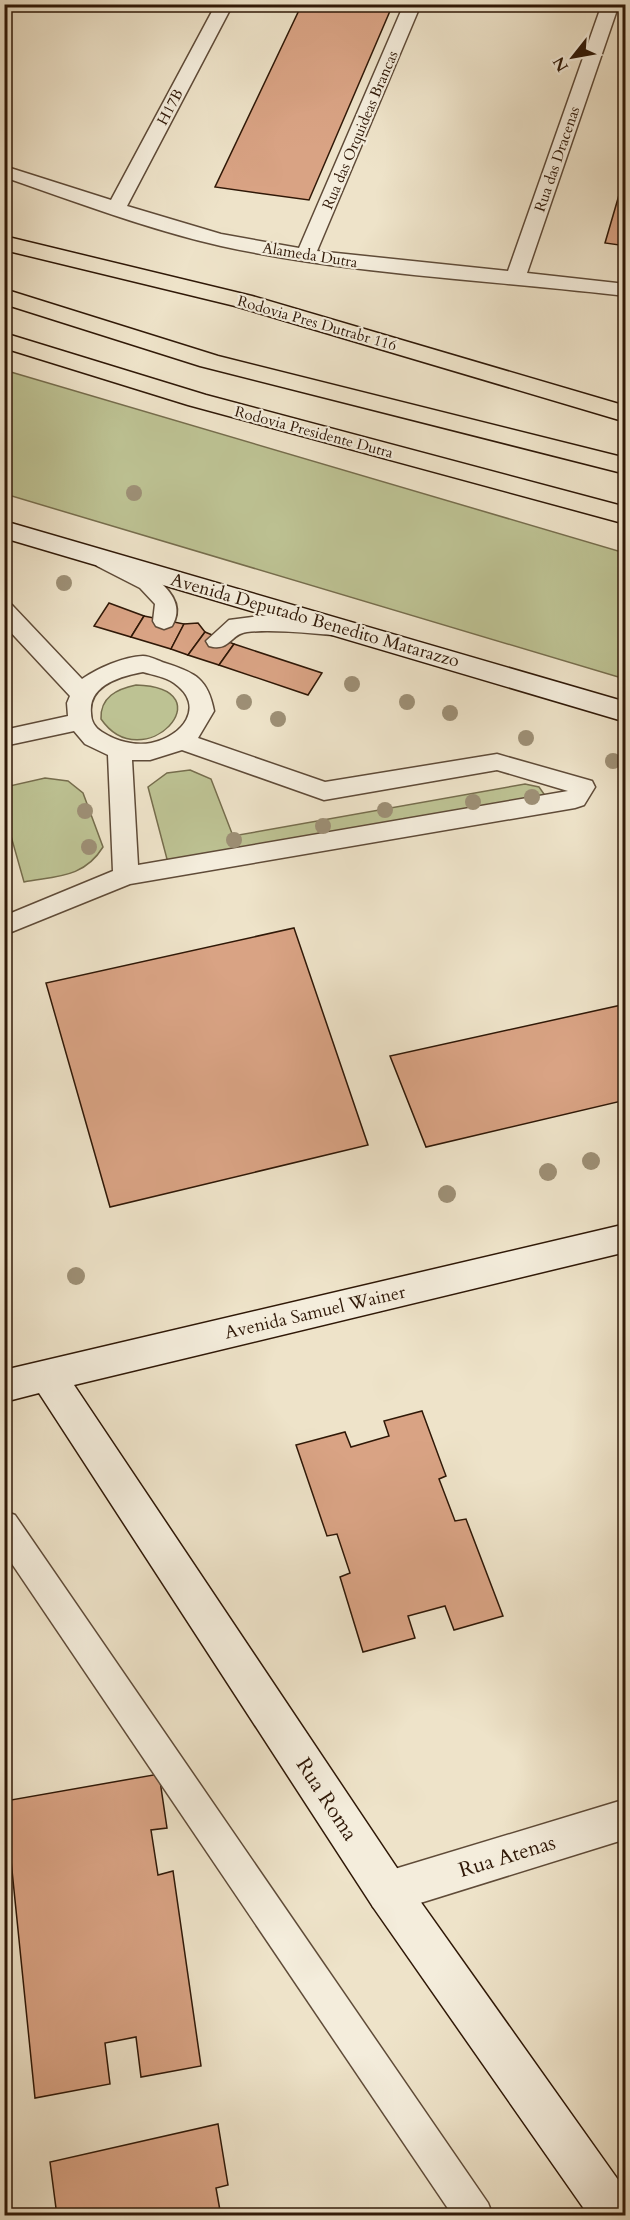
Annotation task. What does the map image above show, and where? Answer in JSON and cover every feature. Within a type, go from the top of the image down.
[{"type":"main road","name":"Rodovia Pres Dutrabr 116","points":[[4,243],[243,301],[626,414]]},
{"type":"main road","points":[[4,296],[209,361],[626,466]]},
{"type":"main road","name":"Rodovia Presidente Dutra","points":[[4,340],[197,400],[626,516]]},
{"type":"main road","name":"Avenida Deputado Benedito Matarazzo","points":[[4,529],[626,712]]},
{"type":"main road","name":"Avenida Samuel Wainer","points":[[4,1386],[626,1238]]},
{"type":"main road","name":"Rua Roma","points":[[48,1376],[388,1892],[615,2216]]},
{"type":"main road","name":"Rua Atenas","points":[[388,1892],[626,1819]]},
{"type":"lane","name":"H17B","points":[[116,209],[225,4]]},
{"type":"lane","name":"Rua das Orquideas Brancas","points":[[306,255],[413,4]]},
{"type":"lane","name":"Rua das Dracenas","points":[[515,279],[611,4]]},
{"type":"lane","name":"Alameda Dutra","points":[[4,171],[116,209],[220,240],[306,255],[417,270],[626,290]]},
{"type":"lane","points":[[90,554],[148,583],[166,602],[164,621]]},
{"type":"lane","points":[[4,610],[83,695]]},
{"type":"lane","points":[[217,641],[237,626],[268,623],[338,627]]},
{"type":"lane","points":[[149,654],[182,675],[196,686],[203,700],[203,715],[195,729],[182,741],[163,749],[141,753],[120,750],[95,740],[80,722],[78,709],[83,695],[93,682],[149,654]]},
{"type":"lane","points":[[182,675],[199,658]]},
{"type":"lane","points":[[4,738],[80,722]]},
{"type":"lane","points":[[5,926],[126,876],[575,799],[582,787],[497,762],[324,791],[182,741]]},
{"type":"lane","points":[[120,750],[126,876]]},
{"type":"lane","points":[[4,1525],[475,2216]]},
{"type":"green space","points":[[4,370],[625,553],[625,679],[5,494]]},
{"type":"green space","points":[[136,685],[163,690],[176,700],[177,713],[169,726],[155,736],[137,740],[118,735],[101,719],[103,705],[111,695]]},
{"type":"green space","points":[[190,770],[211,779],[233,836],[525,784],[539,787],[544,794],[535,800],[168,863],[148,787],[167,773]]},
{"type":"green space","points":[[45,778],[68,781],[83,793],[103,847],[87,865],[78,870],[24,882],[5,815],[5,787]]},
{"type":"building","points":[[302,4],[393,4],[309,200],[215,187]]},
{"type":"building","points":[[626,171],[626,246],[605,243]]},
{"type":"building","points":[[109,603],[144,616],[131,637],[94,626]]},
{"type":"building","points":[[144,616],[184,624],[171,649],[131,637]]},
{"type":"building","points":[[198,623],[205,632],[188,655],[171,649],[184,624]]},
{"type":"building","points":[[205,632],[234,644],[219,665],[188,655]]},
{"type":"building","points":[[234,644],[322,673],[308,695],[219,665]]},
{"type":"building","points":[[294,928],[368,1145],[110,1207],[46,983]]},
{"type":"building","points":[[626,1004],[626,1100],[426,1147],[390,1056]]},
{"type":"building","points":[[422,1411],[446,1476],[439,1479],[455,1521],[466,1519],[503,1616],[454,1630],[445,1606],[408,1616],[415,1638],[363,1652],[340,1577],[350,1573],[337,1534],[327,1536],[296,1445],[345,1432],[351,1447],[389,1436],[384,1421]]},
{"type":"building","points":[[159,1774],[167,1828],[151,1830],[158,1875],[173,1871],[201,2066],[141,2077],[136,2037],[105,2043],[110,2084],[35,2098],[5,1801]]},
{"type":"building","points":[[218,2124],[228,2185],[216,2188],[221,2216],[57,2216],[50,2162]]}]
